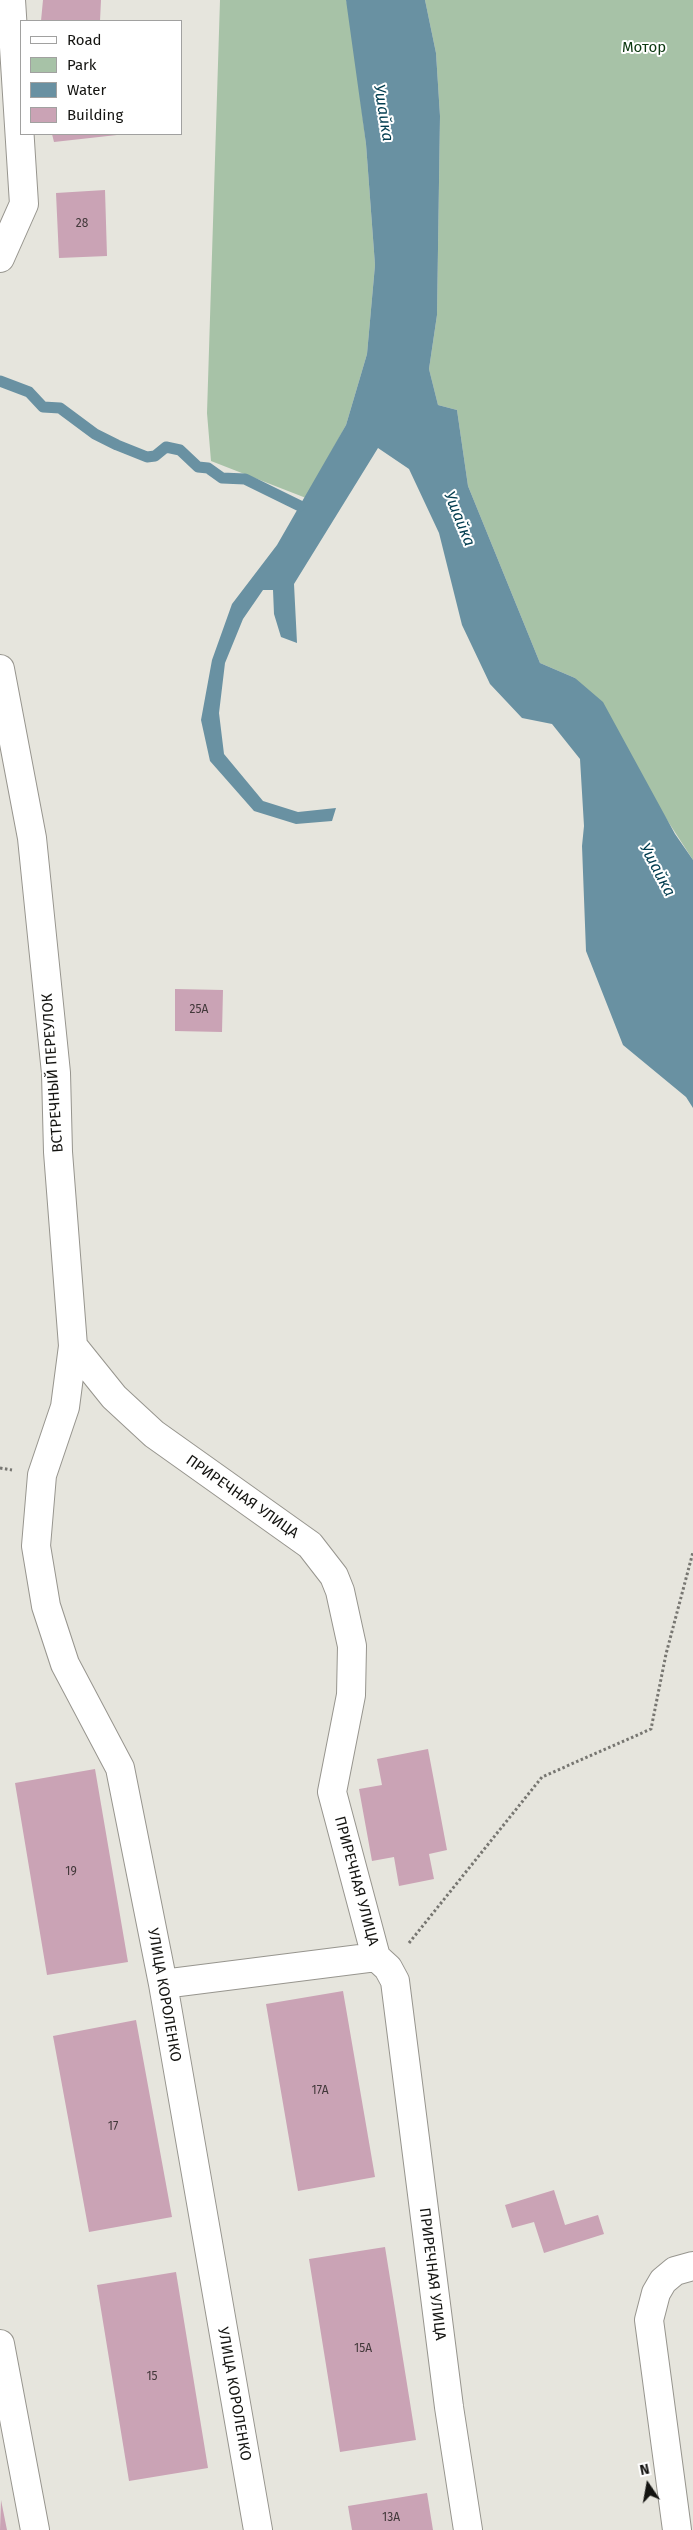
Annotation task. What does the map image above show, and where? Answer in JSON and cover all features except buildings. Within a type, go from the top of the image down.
[{"type":"street","points":[[0,258],[24,204],[12,0]]},
{"type":"street","name":"ВСТРЕЧНЫЙ ПЕРЕУЛОК","points":[[0,669],[32,838],[56,1073],[58,1152],[73,1346],[65,1407],[42,1475]]},
{"type":"street","name":"ПРИРЕЧНАЯ УЛИЦА","points":[[73,1346],[114,1397],[154,1434],[310,1545],[334,1576],[346,1610],[352,1646],[351,1695],[332,1792],[382,1962],[396,1981],[449,2407],[468,2530]]},
{"type":"street","name":"УЛИЦА КОРОЛЕНКО","points":[[42,1475],[36,1546],[46,1606],[65,1664],[120,1768],[163,1984],[258,2530]]},
{"type":"street","points":[[163,1984],[382,1962]]},
{"type":"street","points":[[677,2530],[649,2320],[656,2293],[663,2281],[676,2271],[693,2266]]},
{"type":"street","points":[[0,2344],[34,2530]]},
{"type":"path","points":[[382,1962],[542,1777],[651,1729],[666,1654],[693,1552]]},
{"type":"green space","points":[[220,0],[346,0],[350,14],[366,144],[375,265],[367,354],[346,425],[306,498],[211,461],[207,413]]},
{"type":"green space","name":"Мотор","points":[[425,0],[693,0],[693,860],[575,678],[540,663],[468,486],[457,410],[438,405],[429,369],[437,315],[440,116],[436,53]]},
{"type":"water","name":"Ушайка","points":[[346,0],[425,0],[436,53],[440,116],[437,315],[429,369],[438,405],[457,410],[468,486],[540,663],[575,678],[603,702],[675,834],[693,860],[693,1108],[686,1097],[623,1045],[586,951],[582,846],[584,826],[580,759],[552,724],[522,718],[490,684],[462,625],[439,533],[409,469],[378,448],[294,584],[297,643],[281,637],[274,614],[273,590],[263,590],[243,619],[225,663],[219,713],[224,754],[263,801],[298,812],[336,808],[332,821],[296,824],[254,811],[210,761],[201,720],[212,660],[232,604],[277,545],[346,425],[367,354],[375,265],[366,144]]},
{"type":"waterway","points":[[0,381],[29,392],[43,407],[60,408],[95,434],[117,445],[147,457],[155,456],[166,447],[180,450],[198,467],[208,468],[222,478],[245,479],[300,506]]}]
